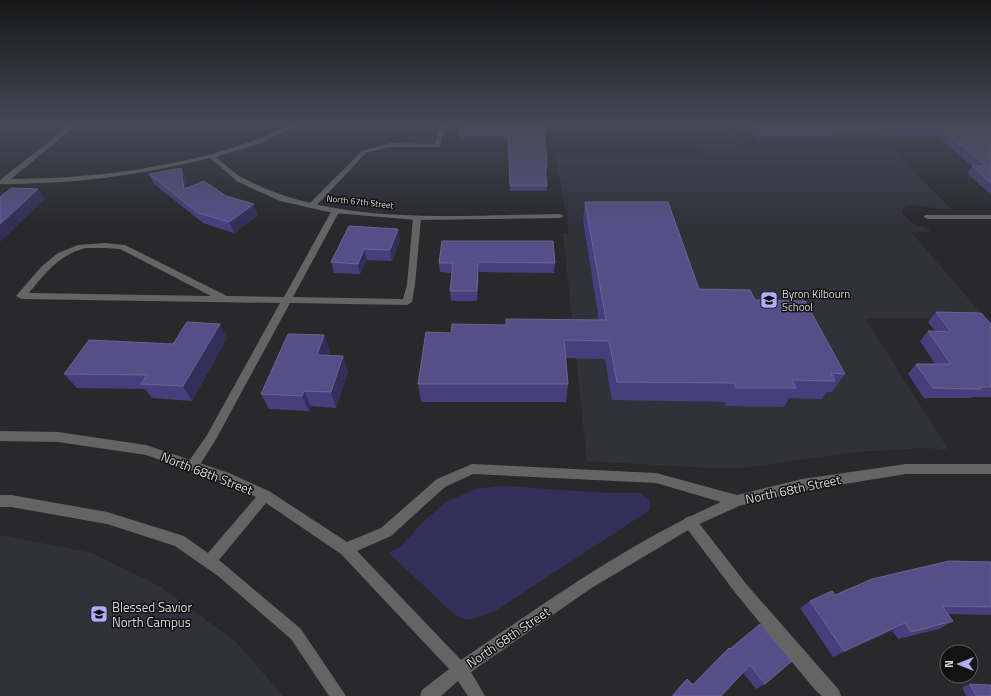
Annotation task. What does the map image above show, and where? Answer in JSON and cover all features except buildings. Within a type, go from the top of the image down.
[{"type":"street","points":[[3,183],[34,157]]},
{"type":"street","points":[[3,183],[76,180],[111,176],[146,171],[205,157]]},
{"type":"street","name":"North 67th Street","points":[[214,157],[240,180],[283,199],[335,212],[417,218],[560,216]]},
{"type":"street","points":[[311,206],[359,157]]},
{"type":"street","points":[[193,466],[211,438],[335,212]]},
{"type":"street","points":[[928,217],[991,217]]},
{"type":"street","points":[[227,300],[122,247],[107,244],[90,245],[71,250],[55,259],[21,296],[29,296],[227,300],[286,301],[407,302],[411,285],[417,218]]},
{"type":"street","name":"North 68th Street","points":[[0,436],[65,438],[146,450],[225,477],[265,496],[346,549],[460,670],[585,584],[690,522],[736,501],[802,485],[906,469],[991,469]]},
{"type":"street","points":[[346,549],[386,532],[441,483],[472,469],[656,478],[736,501]]},
{"type":"street","points":[[209,562],[265,496]]},
{"type":"street","points":[[0,501],[10,501],[107,518],[179,541],[223,571],[296,634],[338,696]]},
{"type":"street","points":[[690,522],[752,601],[822,685],[833,696]]},
{"type":"street","points":[[428,696],[460,670],[477,696]]},
{"type":"shaded area","name":"Byron Kilbourn School","points":[[556,157],[900,157],[953,211],[916,205],[906,206],[902,210],[903,214],[912,223],[929,229],[929,232],[911,232],[985,318],[865,318],[948,449],[922,448],[856,452],[743,468],[709,468],[587,461],[563,233],[569,233]]},
{"type":"shaded area","points":[[503,486],[607,493],[640,493],[650,501],[650,510],[495,611],[469,620],[456,616],[389,553],[402,545],[423,522],[446,502],[476,489]]},
{"type":"shaded area","name":"Blessed Savior North Campus","points":[[0,535],[92,553],[161,587],[236,642],[283,696],[0,696]]},
{"type":"place","name":"Byron Kilbourn School","points":[[769,300]]},
{"type":"place","name":"Blessed Savior North Campus","points":[[99,614]]}]
